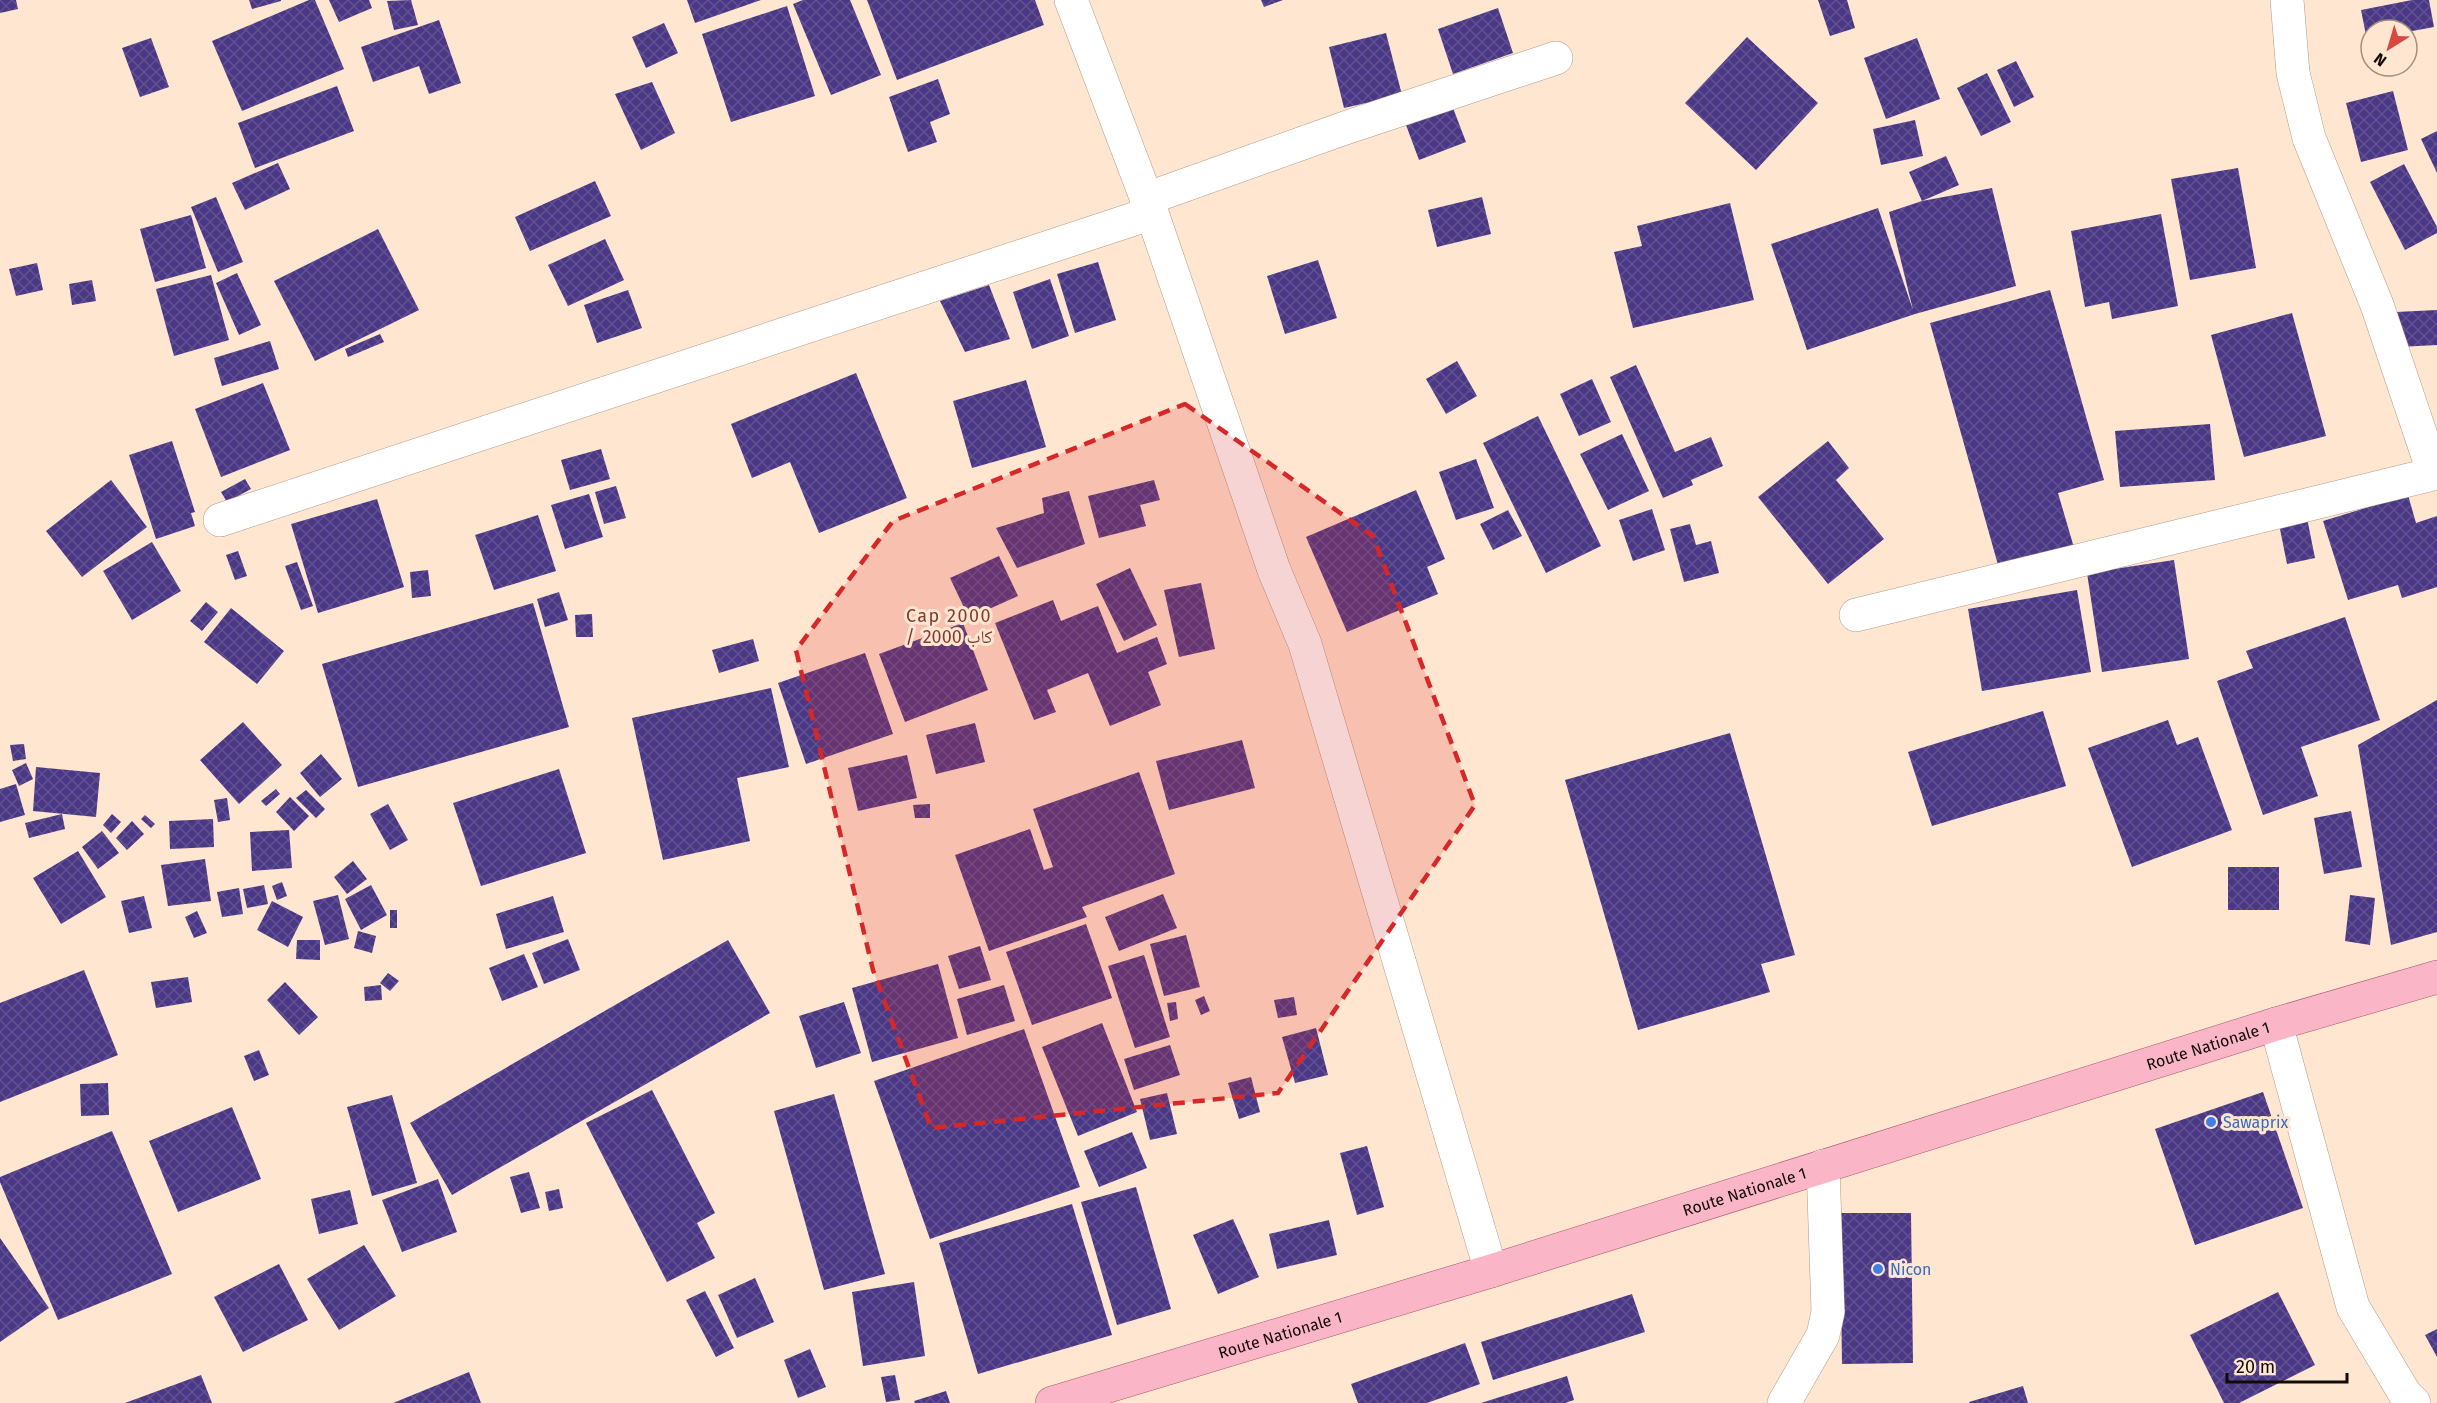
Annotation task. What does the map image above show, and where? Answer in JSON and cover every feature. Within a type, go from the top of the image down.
[{"type":"main road","name":"Route Nationale 1","points":[[1052,1403],[1491,1270],[2276,1024],[2437,977]]},
{"type":"street","points":[[1071,0],[1149,206],[1274,570],[1305,644],[1491,1270]]},
{"type":"street","points":[[1856,615],[2436,473],[2377,305],[2309,138],[2293,74],[2287,0]]},
{"type":"street","points":[[220,520],[1149,206],[1345,128],[1556,58]]},
{"type":"street","points":[[2276,1024],[2353,1307],[2405,1394],[2414,1403]]},
{"type":"street","points":[[1784,1403],[1823,1335],[1828,1312],[1823,1166]]},
{"type":"highlighted area","points":[[1185,404],[1373,536],[1475,805],[1278,1093],[931,1128],[873,970],[796,650],[893,521]]},
{"type":"building","points":[[0,0],[16,0],[18,9],[0,13]]},
{"type":"building","points":[[249,0],[281,0],[281,1],[252,9]]},
{"type":"building","points":[[309,0],[315,0],[344,69],[242,111],[212,41]]},
{"type":"building","points":[[329,0],[369,0],[372,8],[339,22]]},
{"type":"building","points":[[411,0],[418,25],[394,30],[387,1]]},
{"type":"building","points":[[687,0],[761,0],[695,23]]},
{"type":"building","points":[[803,0],[850,0],[881,75],[831,95],[793,4]]},
{"type":"building","points":[[867,0],[1035,0],[1044,25],[897,80]]},
{"type":"building","points":[[1261,0],[1283,0],[1264,7]]},
{"type":"building","points":[[1818,0],[1847,0],[1855,28],[1830,36]]},
{"type":"building","points":[[2412,0],[2429,0],[2434,27],[2419,30],[2419,18],[2363,18],[2361,10]]},
{"type":"building","points":[[787,6],[815,96],[731,122],[702,34]]},
{"type":"building","points":[[1498,8],[1513,53],[1453,74],[1438,29]]},
{"type":"building","points":[[439,20],[461,83],[429,94],[419,66],[373,82],[361,47]]},
{"type":"building","points":[[664,23],[678,53],[646,68],[632,37]]},
{"type":"building","points":[[1386,33],[1402,95],[1344,108],[1329,47]]},
{"type":"building","points":[[1747,37],[1818,103],[1756,170],[1685,103]]},
{"type":"building","points":[[151,38],[169,87],[140,97],[122,48]]},
{"type":"building","points":[[1917,38],[1940,99],[1886,119],[1864,58]]},
{"type":"building","points":[[2016,61],[2034,97],[2014,107],[1997,70]]},
{"type":"building","points":[[1987,73],[2011,122],[1981,136],[1957,88]]},
{"type":"building","points":[[938,79],[950,114],[930,122],[937,142],[908,152],[889,97]]},
{"type":"building","points":[[652,82],[675,133],[641,150],[615,94]]},
{"type":"building","points":[[337,86],[354,131],[255,168],[238,123]]},
{"type":"building","points":[[2393,91],[2408,150],[2361,162],[2346,103]]},
{"type":"building","points":[[1453,108],[1466,142],[1419,160],[1406,125]]},
{"type":"building","points":[[1915,120],[1923,156],[1881,165],[1873,129]]},
{"type":"building","points":[[2437,131],[2437,173],[2421,139]]},
{"type":"building","points":[[1946,156],[1959,185],[1922,201],[1909,172]]},
{"type":"building","points":[[278,163],[290,189],[245,210],[232,183]]},
{"type":"building","points":[[2404,164],[2437,227],[2437,233],[2405,250],[2370,182]]},
{"type":"building","points":[[2238,168],[2256,268],[2190,280],[2171,179]]},
{"type":"building","points":[[595,181],[611,216],[530,251],[515,217]]},
{"type":"building","points":[[1992,188],[2016,286],[1915,314],[1807,350],[1771,244],[1878,208],[1913,310],[1889,212],[1922,201]]},
{"type":"building","points":[[216,197],[243,262],[218,272],[191,207]]},
{"type":"building","points":[[1482,197],[1491,234],[1437,247],[1428,210]]},
{"type":"building","points":[[1730,203],[1754,300],[1633,328],[1614,252],[1642,246],[1637,226]]},
{"type":"building","points":[[2161,214],[2178,306],[2112,319],[2109,302],[2085,307],[2071,231]]},
{"type":"building","points":[[191,215],[206,268],[155,282],[140,229]]},
{"type":"building","points":[[378,229],[419,310],[315,361],[274,281]]},
{"type":"building","points":[[605,239],[624,280],[568,306],[548,265]]},
{"type":"building","points":[[1318,260],[1337,318],[1285,334],[1267,276]]},
{"type":"building","points":[[1098,262],[1116,320],[1075,333],[1057,274]]},
{"type":"building","points":[[37,263],[43,290],[16,296],[9,269]]},
{"type":"building","points":[[237,273],[261,325],[239,335],[216,283]]},
{"type":"building","points":[[211,275],[229,340],[174,356],[156,289]]},
{"type":"building","points":[[1050,279],[1069,336],[1032,349],[1013,292]]},
{"type":"building","points":[[92,280],[96,301],[72,305],[69,284]]},
{"type":"building","points":[[989,285],[1010,339],[965,352],[940,301]]},
{"type":"building","points":[[628,290],[642,328],[597,343],[584,305]]},
{"type":"building","points":[[2050,290],[2104,480],[2058,493],[2075,551],[2000,572],[1930,323]]},
{"type":"building","points":[[2437,310],[2437,345],[2399,347],[2396,312]]},
{"type":"building","points":[[2292,313],[2326,436],[2244,457],[2211,335]]},
{"type":"building","points":[[380,334],[384,342],[348,357],[345,349]]},
{"type":"building","points":[[270,341],[279,369],[222,386],[214,358]]},
{"type":"building","points":[[1457,361],[1477,396],[1446,414],[1426,379]]},
{"type":"building","points":[[1636,365],[1675,452],[1711,437],[1723,466],[1691,480],[1693,485],[1663,498],[1610,377]]},
{"type":"building","points":[[856,373],[907,498],[819,533],[790,462],[752,478],[731,424]]},
{"type":"building","points":[[1592,379],[1611,422],[1579,436],[1560,394]]},
{"type":"building","points":[[1026,380],[1046,447],[972,468],[953,401]]},
{"type":"building","points":[[263,383],[290,450],[221,477],[195,409]]},
{"type":"building","points":[[1538,416],[1601,546],[1546,573],[1483,443]]},
{"type":"building","points":[[2210,424],[2215,480],[2120,487],[2115,431]]},
{"type":"building","points":[[1622,434],[1649,491],[1608,510],[1580,454]]},
{"type":"building","points":[[172,441],[195,512],[191,513],[195,526],[156,539],[129,455]]},
{"type":"building","points":[[1828,441],[1849,468],[1836,480],[1884,539],[1828,584],[1758,497]]},
{"type":"building","points":[[601,449],[610,479],[570,490],[561,460]]},
{"type":"building","points":[[1476,459],[1494,508],[1456,520],[1439,472]]},
{"type":"building","points":[[245,479],[251,489],[227,502],[221,492]]},
{"type":"building","points":[[111,480],[147,527],[82,577],[46,531]]},
{"type":"building","points":[[1154,480],[1160,500],[1140,505],[1146,526],[1099,538],[1088,496]]},
{"type":"building","points":[[616,486],[626,518],[604,524],[595,492]]},
{"type":"building","points":[[1416,490],[1445,559],[1427,567],[1438,594],[1347,632],[1306,537]]},
{"type":"building","points":[[1069,491],[1085,544],[1017,568],[996,528],[1044,513],[1042,498]]},
{"type":"building","points":[[589,494],[603,537],[565,549],[551,505]]},
{"type":"building","points":[[2408,495],[2416,523],[2437,516],[2437,587],[2402,598],[2398,585],[2348,600],[2323,521]]},
{"type":"building","points":[[377,499],[404,587],[318,613],[291,524]]},
{"type":"building","points":[[1652,509],[1665,550],[1633,561],[1619,520]]},
{"type":"building","points":[[1508,510],[1522,536],[1493,550],[1480,524]]},
{"type":"building","points":[[2306,513],[2315,558],[2287,564],[2278,519]]},
{"type":"building","points":[[538,515],[556,571],[494,590],[475,535]]},
{"type":"building","points":[[1690,524],[1696,545],[1711,541],[1719,573],[1684,582],[1670,529]]},
{"type":"building","points":[[152,542],[181,591],[132,620],[103,571]]},
{"type":"building","points":[[238,551],[247,576],[235,580],[226,555]]},
{"type":"building","points":[[999,556],[1018,596],[969,618],[950,578]]},
{"type":"building","points":[[2174,560],[2189,659],[2102,672],[2087,573]]},
{"type":"building","points":[[297,562],[313,606],[301,610],[285,566]]},
{"type":"building","points":[[1130,568],[1157,625],[1124,641],[1096,584]]},
{"type":"building","points":[[428,570],[431,596],[412,598],[410,572]]},
{"type":"building","points":[[1201,583],[1215,649],[1179,657],[1164,590]]},
{"type":"building","points":[[2077,590],[2091,672],[1982,691],[1968,609]]},
{"type":"building","points":[[559,592],[568,620],[545,627],[537,599]]},
{"type":"building","points":[[1053,600],[1061,621],[1098,606],[1117,653],[1157,637],[1167,664],[1148,672],[1161,705],[1110,726],[1088,673],[1047,690],[1056,712],[1034,720],[995,623]]},
{"type":"building","points":[[206,602],[218,612],[202,631],[190,621]]},
{"type":"building","points":[[533,603],[569,727],[358,787],[322,664]]},
{"type":"building","points":[[231,608],[284,651],[257,684],[204,642]]},
{"type":"building","points":[[592,614],[593,637],[576,637],[575,615]]},
{"type":"building","points":[[2345,617],[2380,720],[2301,747],[2318,796],[2263,815],[2217,681],[2253,668],[2246,651]]},
{"type":"building","points":[[963,623],[988,690],[905,722],[879,654]]},
{"type":"building","points":[[753,639],[759,661],[719,673],[712,650]]},
{"type":"building","points":[[865,653],[893,734],[806,764],[778,683]]},
{"type":"building","points":[[771,688],[789,767],[737,778],[750,841],[663,860],[632,718]]},
{"type":"building","points":[[2437,700],[2437,932],[2391,945],[2358,745]]},
{"type":"building","points":[[2043,711],[2066,786],[1932,826],[1908,752]]},
{"type":"building","points":[[2168,720],[2177,745],[2198,737],[2232,830],[2132,867],[2088,748]]},
{"type":"building","points":[[243,722],[282,765],[239,804],[200,760]]},
{"type":"building","points":[[975,723],[985,762],[936,774],[926,735]]},
{"type":"building","points":[[1730,733],[1795,955],[1761,964],[1770,992],[1638,1030],[1565,780]]},
{"type":"building","points":[[1242,740],[1255,788],[1169,810],[1156,761]]},
{"type":"building","points":[[24,744],[26,759],[13,761],[10,745]]},
{"type":"building","points":[[321,754],[342,779],[320,797],[300,773]]},
{"type":"building","points":[[907,755],[917,798],[858,811],[848,768]]},
{"type":"building","points":[[26,763],[33,779],[19,786],[12,770]]},
{"type":"building","points":[[36,767],[100,773],[96,817],[33,811]]},
{"type":"building","points":[[559,769],[586,853],[481,886],[453,803]]},
{"type":"building","points":[[1139,772],[1175,874],[1082,907],[1087,917],[989,951],[955,855],[1030,829],[1044,870],[1053,867],[1033,809]]},
{"type":"building","points":[[16,784],[25,815],[0,822],[0,789]]},
{"type":"building","points":[[276,789],[280,794],[266,806],[261,801]]},
{"type":"building","points":[[306,790],[325,809],[316,818],[296,798]]},
{"type":"building","points":[[290,797],[309,816],[294,831],[276,812]]},
{"type":"building","points":[[227,798],[230,820],[218,822],[214,800]]},
{"type":"building","points":[[388,804],[408,840],[390,850],[370,814]]},
{"type":"building","points":[[930,804],[930,818],[915,818],[913,805]]},
{"type":"building","points":[[2351,811],[2362,867],[2324,874],[2314,818]]},
{"type":"building","points":[[62,814],[65,829],[29,838],[25,823]]},
{"type":"building","points":[[112,814],[121,822],[111,833],[103,825]]},
{"type":"building","points":[[145,815],[155,824],[151,828],[141,819]]},
{"type":"building","points":[[213,819],[214,847],[170,849],[169,821]]},
{"type":"building","points":[[132,821],[144,834],[127,850],[116,838]]},
{"type":"building","points":[[289,830],[292,868],[252,871],[250,832]]},
{"type":"building","points":[[102,831],[119,853],[98,869],[82,847]]},
{"type":"building","points":[[78,851],[106,897],[61,924],[33,878]]},
{"type":"building","points":[[205,859],[211,901],[168,906],[161,865]]},
{"type":"building","points":[[353,861],[367,879],[347,894],[334,877]]},
{"type":"building","points":[[2228,867],[2279,867],[2279,910],[2228,910]]},
{"type":"building","points":[[282,882],[287,896],[277,900],[272,886]]},
{"type":"building","points":[[264,885],[268,904],[247,908],[243,889]]},
{"type":"building","points":[[371,885],[387,915],[361,930],[345,899]]},
{"type":"building","points":[[239,888],[243,914],[222,917],[217,892]]},
{"type":"building","points":[[1163,894],[1177,928],[1119,951],[1105,917]]},
{"type":"building","points":[[338,895],[349,939],[325,945],[313,901]]},
{"type":"building","points":[[2350,895],[2375,898],[2370,945],[2345,941]]},
{"type":"building","points":[[144,896],[152,928],[129,933],[121,901]]},
{"type":"building","points":[[553,896],[564,932],[506,949],[496,914]]},
{"type":"building","points":[[272,901],[303,917],[288,947],[257,930]]},
{"type":"building","points":[[390,910],[397,910],[397,928],[390,928]]},
{"type":"building","points":[[197,911],[207,933],[194,938],[185,917]]},
{"type":"building","points":[[1086,924],[1112,998],[1032,1025],[1006,952]]},
{"type":"building","points":[[358,931],[376,936],[372,953],[354,948]]},
{"type":"building","points":[[1186,935],[1200,987],[1164,996],[1150,944]]},
{"type":"building","points":[[568,939],[580,970],[544,984],[532,953]]},
{"type":"building","points":[[297,940],[320,940],[320,960],[296,959]]},
{"type":"building","points":[[728,940],[770,1013],[452,1195],[410,1123]]},
{"type":"building","points":[[980,946],[991,980],[959,989],[948,956]]},
{"type":"building","points":[[524,954],[538,987],[502,1001],[489,968]]},
{"type":"building","points":[[1144,955],[1170,1037],[1135,1048],[1108,966]]},
{"type":"building","points":[[938,964],[958,1038],[872,1062],[852,988]]},
{"type":"building","points":[[84,970],[118,1055],[0,1102],[0,1003]]},
{"type":"building","points":[[388,973],[399,981],[390,991],[380,983]]},
{"type":"building","points":[[188,977],[192,1002],[156,1008],[151,982]]},
{"type":"building","points":[[285,982],[318,1017],[299,1035],[267,1000]]},
{"type":"building","points":[[381,985],[382,1000],[365,1001],[364,987]]},
{"type":"building","points":[[1004,985],[1015,1021],[967,1035],[957,999]]},
{"type":"building","points":[[1204,996],[1210,1011],[1201,1015],[1195,1000]]},
{"type":"building","points":[[1294,997],[1297,1015],[1278,1018],[1274,1000]]},
{"type":"building","points":[[844,1002],[861,1053],[816,1068],[799,1016]]},
{"type":"building","points":[[1176,1002],[1178,1019],[1170,1021],[1167,1003]]},
{"type":"building","points":[[1102,1023],[1137,1112],[1078,1136],[1042,1047]]},
{"type":"building","points":[[1316,1028],[1328,1075],[1295,1083],[1282,1037]]},
{"type":"building","points":[[1024,1029],[1080,1187],[930,1239],[874,1081]]},
{"type":"building","points":[[1170,1045],[1180,1075],[1134,1090],[1124,1059]]},
{"type":"building","points":[[259,1050],[269,1075],[254,1081],[244,1056]]},
{"type":"building","points":[[1251,1077],[1260,1112],[1239,1119],[1228,1083]]},
{"type":"building","points":[[108,1083],[109,1115],[81,1116],[80,1084]]},
{"type":"building","points":[[652,1090],[715,1213],[697,1223],[715,1258],[667,1282],[586,1123]]},
{"type":"building","points":[[2263,1092],[2303,1208],[2195,1245],[2155,1129]]},
{"type":"building","points":[[1167,1093],[1177,1134],[1150,1140],[1140,1099]]},
{"type":"building","points":[[834,1094],[885,1274],[824,1290],[774,1111]]},
{"type":"building","points":[[392,1095],[417,1183],[372,1196],[347,1107]]},
{"type":"building","points":[[232,1107],[261,1179],[178,1212],[149,1141]]},
{"type":"building","points":[[112,1131],[172,1274],[58,1320],[0,1182],[0,1177]]},
{"type":"building","points":[[1132,1132],[1147,1168],[1099,1187],[1084,1151]]},
{"type":"building","points":[[1367,1146],[1384,1207],[1357,1215],[1340,1153]]},
{"type":"building","points":[[529,1172],[540,1208],[521,1213],[510,1177]]},
{"type":"building","points":[[438,1179],[457,1232],[402,1252],[382,1200]]},
{"type":"building","points":[[1136,1187],[1171,1309],[1117,1325],[1081,1202]]},
{"type":"building","points":[[559,1189],[563,1208],[549,1211],[545,1192]]},
{"type":"building","points":[[350,1190],[358,1224],[319,1234],[311,1199]]},
{"type":"building","points":[[1072,1204],[1112,1335],[978,1374],[939,1243]]},
{"type":"building","points":[[1840,1213],[1911,1213],[1913,1363],[1842,1364]]},
{"type":"building","points":[[1233,1219],[1259,1277],[1218,1294],[1193,1235]]},
{"type":"building","points":[[1329,1220],[1337,1255],[1277,1269],[1269,1234]]},
{"type":"building","points":[[0,1238],[49,1308],[0,1342]]},
{"type":"building","points":[[364,1245],[396,1296],[339,1330],[307,1279]]},
{"type":"building","points":[[279,1264],[308,1320],[243,1352],[214,1297]]},
{"type":"building","points":[[755,1278],[774,1322],[737,1338],[718,1295]]},
{"type":"building","points":[[914,1282],[925,1356],[863,1366],[852,1292]]},
{"type":"building","points":[[705,1291],[734,1348],[716,1357],[686,1300]]},
{"type":"building","points":[[2278,1292],[2315,1365],[2239,1403],[2224,1403],[2190,1335]]},
{"type":"building","points":[[1632,1294],[1645,1332],[1493,1380],[1481,1342]]},
{"type":"building","points":[[2437,1329],[2437,1357],[2425,1335]]},
{"type":"building","points":[[1465,1343],[1480,1384],[1427,1403],[1358,1403],[1351,1384]]},
{"type":"building","points":[[810,1349],[826,1387],[798,1398],[784,1360]]},
{"type":"building","points":[[469,1372],[481,1403],[393,1403]]},
{"type":"building","points":[[201,1375],[212,1403],[125,1403]]},
{"type":"building","points":[[895,1375],[900,1400],[886,1402],[881,1377]]},
{"type":"building","points":[[1567,1376],[1574,1400],[1565,1403],[1481,1403]]},
{"type":"building","points":[[2023,1386],[2028,1403],[1969,1403],[1969,1402]]},
{"type":"building","points":[[946,1391],[950,1403],[915,1403],[914,1401]]},
{"type":"place","name":"Sawaprix","points":[[2211,1122]]},
{"type":"place","name":"Nicon","points":[[1878,1269]]},
{"type":"district","name":"Cap 2000 / كاب 2000","points":[[949,626]]}]
